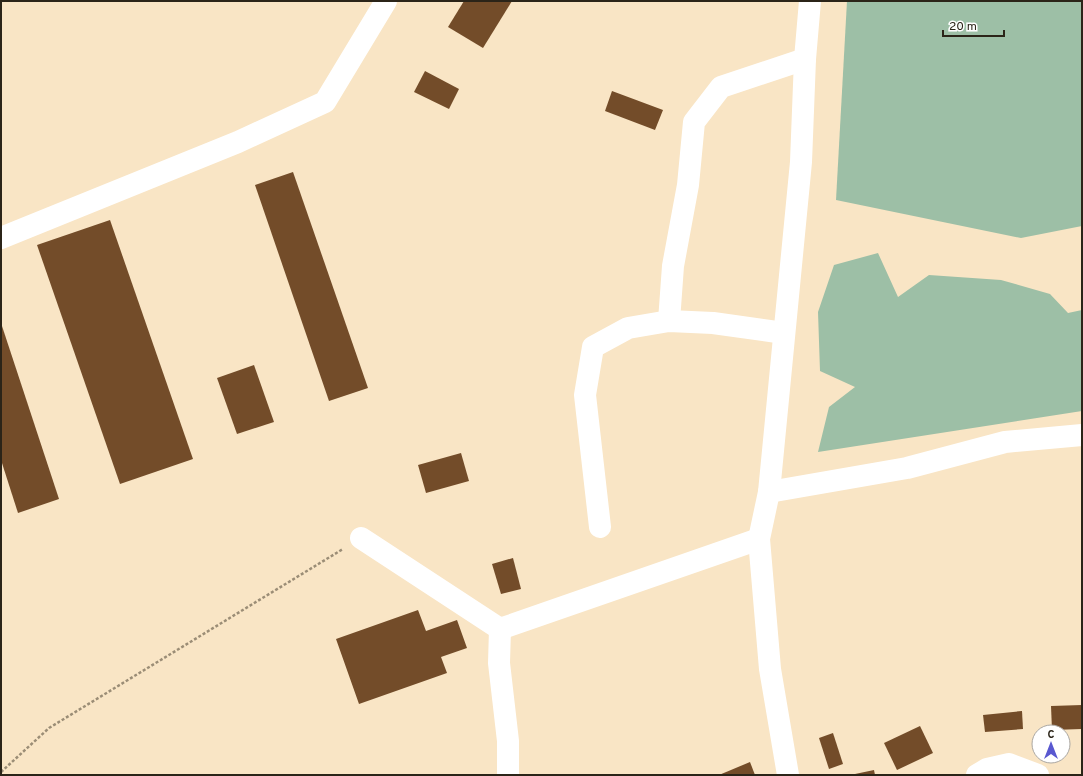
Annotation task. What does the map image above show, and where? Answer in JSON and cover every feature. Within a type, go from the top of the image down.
[{"type":"street","points":[[1,238],[238,142],[325,102],[386,1]]},
{"type":"street","points":[[788,775],[770,669],[759,539],[769,492],[800,162],[805,59],[810,1]]},
{"type":"street","points":[[669,321],[673,266],[688,185],[694,122],[721,87],[805,59]]},
{"type":"street","points":[[600,527],[585,395],[593,347],[628,328],[669,321],[713,323],[784,333]]},
{"type":"street","points":[[769,492],[907,468],[1005,442],[1082,435]]},
{"type":"street","points":[[361,538],[500,629]]},
{"type":"street","points":[[500,629],[759,539]]},
{"type":"street","points":[[500,629],[499,663],[508,741],[508,775]]},
{"type":"street","points":[[977,775],[987,769],[1010,764],[1038,775]]},
{"type":"path","points":[[1,772],[49,728],[361,538]]},
{"type":"green space","points":[[847,1],[1082,1],[1082,226],[1021,238],[836,200]]},
{"type":"green space","points":[[878,253],[898,297],[929,275],[1001,280],[1050,294],[1068,313],[1082,310],[1082,411],[818,452],[829,407],[855,387],[820,371],[818,312],[834,265]]},
{"type":"building","points":[[464,1],[512,1],[483,48],[448,27]]},
{"type":"building","points":[[425,71],[459,89],[449,109],[414,92]]},
{"type":"building","points":[[612,91],[663,110],[655,130],[605,111]]},
{"type":"building","points":[[293,172],[368,388],[329,401],[255,185]]},
{"type":"building","points":[[110,220],[193,459],[120,484],[37,245]]},
{"type":"building","points":[[1,323],[59,499],[18,513],[1,460]]},
{"type":"building","points":[[254,365],[274,422],[237,434],[217,378]]},
{"type":"building","points":[[461,453],[469,481],[426,493],[418,465]]},
{"type":"building","points":[[513,558],[521,589],[501,594],[492,564]]},
{"type":"building","points":[[418,610],[426,631],[457,620],[467,648],[441,657],[447,673],[359,704],[336,639]]},
{"type":"building","points":[[1082,705],[1082,729],[1071,729],[1071,724],[1052,724],[1051,706]]},
{"type":"building","points":[[1022,711],[1023,729],[985,732],[983,715]]},
{"type":"building","points":[[920,726],[933,753],[897,770],[884,743]]},
{"type":"building","points":[[833,733],[843,764],[829,769],[819,738]]},
{"type":"building","points":[[750,762],[755,775],[719,775]]},
{"type":"building","points":[[874,770],[875,775],[855,775],[855,774]]}]
